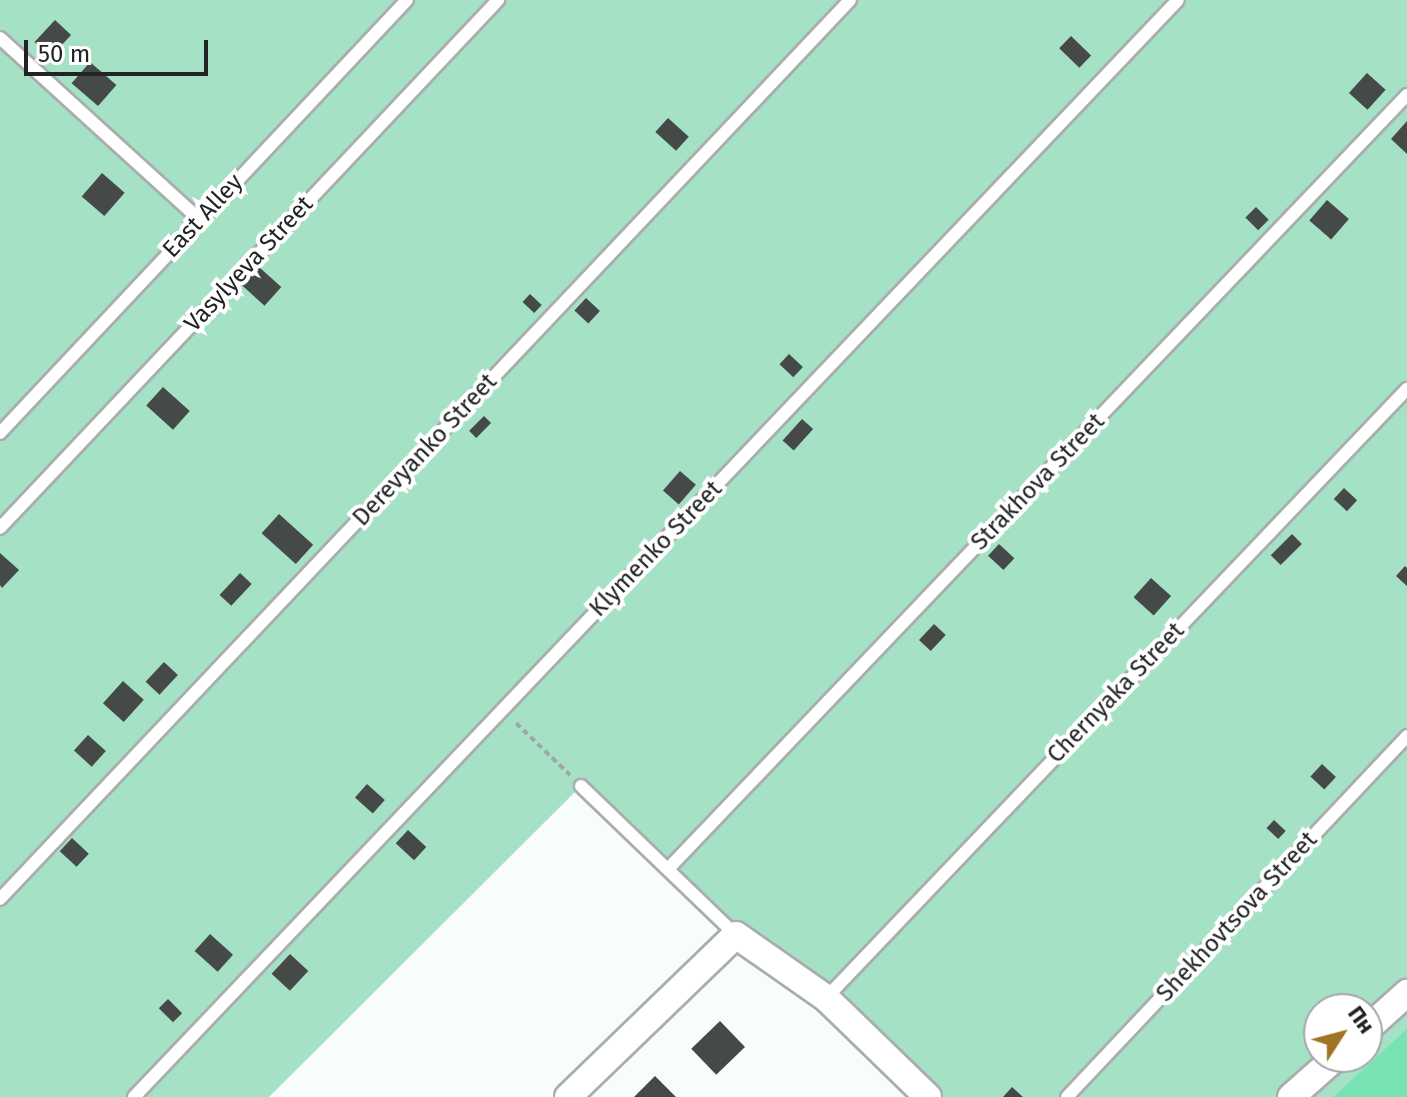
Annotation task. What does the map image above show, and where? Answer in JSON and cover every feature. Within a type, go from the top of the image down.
[{"type":"street","points":[[568,1097],[736,935],[826,998],[928,1097]]},
{"type":"street","points":[[1383,1015],[1407,993]]},
{"type":"street","points":[[1291,1097],[1318,1073]]},
{"type":"lane","name":"East Alley","points":[[0,433],[407,0]]},
{"type":"lane","name":"Vasylyeva Street","points":[[0,528],[498,0]]},
{"type":"lane","name":"Derevyanko Street","points":[[0,899],[850,0]]},
{"type":"lane","name":"Klymenko Street","points":[[134,1097],[1178,0]]},
{"type":"lane","points":[[0,38],[200,220]]},
{"type":"lane","name":"Strakhova Street","points":[[668,869],[1407,95]]},
{"type":"lane","name":"Chernyaka Street","points":[[826,998],[1407,389]]},
{"type":"lane","name":"Shekhovtsova Street","points":[[1067,1097],[1407,736]]},
{"type":"lane","points":[[581,786],[736,935]]},
{"type":"path","points":[[503,710],[581,786]]},
{"type":"green space","points":[[0,0],[1407,0],[1407,993],[1383,1015],[1383,993],[1303,993],[1303,1073],[1308,1073],[1291,1097],[928,1097],[736,935],[581,786],[269,1097],[0,1097]]},
{"type":"green space","points":[[1407,996],[1407,1097],[1293,1097],[1320,1073],[1383,1073],[1383,1017]]},
{"type":"green space","points":[[1407,1029],[1407,1097],[1333,1097],[1359,1073],[1383,1073],[1383,1051]]},
{"type":"building","points":[[55,20],[71,35],[51,57],[35,42]]},
{"type":"building","points":[[1071,36],[1091,55],[1079,68],[1059,48]]},
{"type":"building","points":[[90,62],[116,85],[98,106],[72,83]]},
{"type":"building","points":[[1367,73],[1386,90],[1368,110],[1349,93]]},
{"type":"building","points":[[668,118],[689,137],[676,151],[655,132]]},
{"type":"building","points":[[1407,121],[1407,154],[1391,139]]},
{"type":"building","points":[[102,173],[125,193],[104,216],[82,196]]},
{"type":"building","points":[[1327,200],[1349,219],[1331,239],[1309,220]]},
{"type":"building","points":[[1256,207],[1269,220],[1258,230],[1245,218]]},
{"type":"building","points":[[259,267],[281,287],[265,306],[242,286]]},
{"type":"building","points":[[530,294],[542,305],[534,313],[522,302]]},
{"type":"building","points":[[586,298],[600,311],[588,323],[574,310]]},
{"type":"building","points":[[789,354],[803,367],[793,377],[779,364]]},
{"type":"building","points":[[163,387],[190,411],[173,430],[146,406]]},
{"type":"building","points":[[484,416],[491,423],[476,438],[469,431]]},
{"type":"building","points":[[802,419],[813,429],[794,451],[783,441]]},
{"type":"building","points":[[680,471],[696,485],[679,504],[663,491]]},
{"type":"building","points":[[1344,488],[1357,500],[1347,511],[1334,499]]},
{"type":"building","points":[[279,514],[313,545],[296,564],[262,533]]},
{"type":"building","points":[[1292,534],[1302,544],[1281,565],[1271,555]]},
{"type":"building","points":[[999,544],[1014,558],[1003,570],[988,556]]},
{"type":"building","points":[[0,553],[19,570],[2,588],[0,585]]},
{"type":"building","points":[[1405,566],[1407,568],[1407,586],[1396,576]]},
{"type":"building","points":[[240,573],[252,584],[231,606],[220,595]]},
{"type":"building","points":[[1151,578],[1171,596],[1154,615],[1134,597]]},
{"type":"building","points":[[934,624],[946,635],[931,651],[919,640]]},
{"type":"building","points":[[164,662],[178,675],[159,695],[146,682]]},
{"type":"building","points":[[123,681],[144,700],[124,722],[103,703]]},
{"type":"building","points":[[88,735],[106,751],[92,767],[74,751]]},
{"type":"building","points":[[1322,764],[1336,777],[1324,789],[1310,776]]},
{"type":"building","points":[[367,784],[385,800],[373,813],[355,797]]},
{"type":"building","points":[[1274,820],[1286,831],[1278,839],[1266,828]]},
{"type":"building","points":[[408,830],[426,847],[414,860],[396,843]]},
{"type":"building","points":[[72,838],[89,854],[77,867],[60,851]]},
{"type":"building","points":[[210,934],[233,955],[218,972],[195,951]]},
{"type":"building","points":[[290,954],[308,971],[290,991],[272,974]]},
{"type":"building","points":[[168,999],[182,1013],[173,1022],[159,1008]]},
{"type":"building","points":[[720,1021],[745,1047],[716,1075],[691,1049]]},
{"type":"building","points":[[655,1076],[676,1097],[634,1097]]},
{"type":"building","points":[[1012,1087],[1023,1097],[1003,1097]]}]
